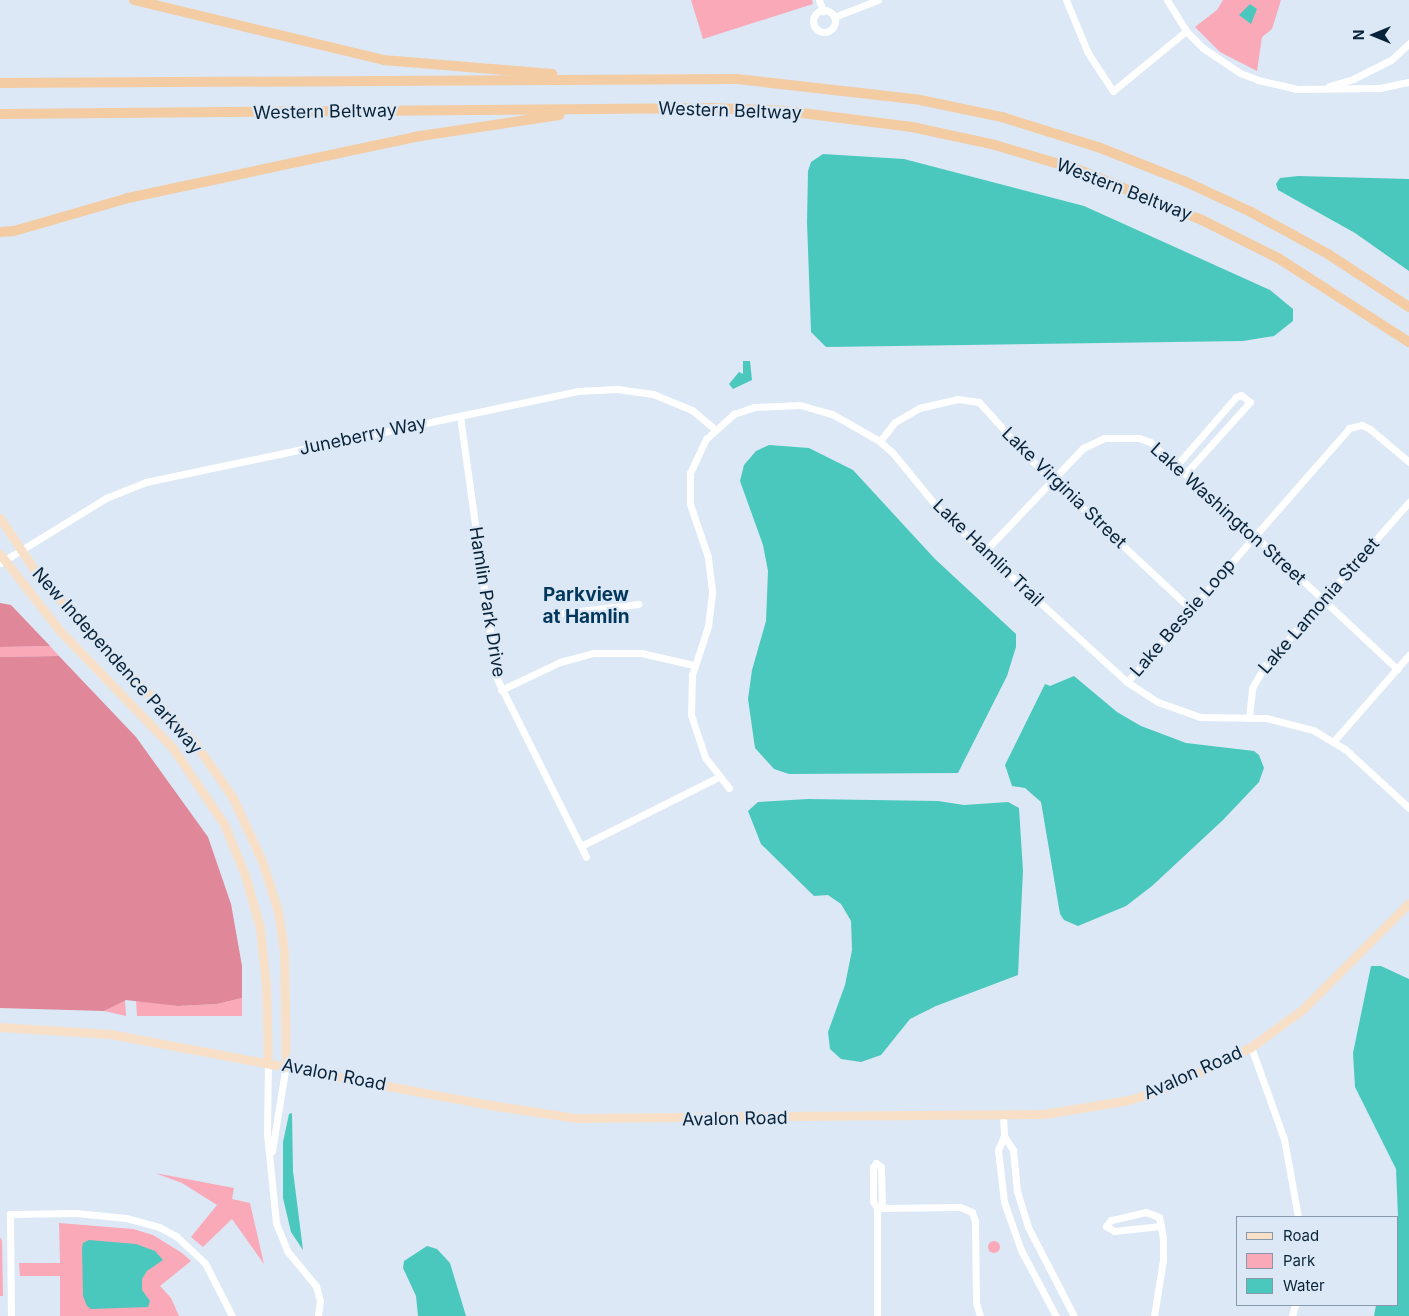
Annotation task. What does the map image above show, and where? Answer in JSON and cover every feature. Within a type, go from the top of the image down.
[{"type":"highway","points":[[134,0],[383,60],[600,79]]},
{"type":"highway","name":"Western Beltway","points":[[0,83],[737,79],[790,83],[920,100],[1002,117],[1107,151],[1251,212],[1328,254],[1409,307]]},
{"type":"highway","points":[[0,237],[14,231],[128,198],[422,135],[529,118],[639,108]]},
{"type":"highway","name":"Western Beltway","points":[[0,114],[639,108],[749,109],[843,117],[995,145],[1070,168],[1202,220],[1278,258],[1409,342]]},
{"type":"highway","points":[[0,232],[14,231]]},
{"type":"main road","name":"New Independence Parkway","points":[[0,518],[20,552],[39,577],[195,743],[233,798],[262,861],[278,911],[284,951],[286,1065]]},
{"type":"main road","name":"New Independence Parkway","points":[[2,560],[60,631],[172,747],[224,824],[245,875],[260,928],[266,986],[268,1062]]},
{"type":"main road","name":"Avalon Road","points":[[0,1027],[110,1034],[286,1065],[484,1104],[575,1118],[1003,1116],[1076,1111],[1129,1100],[1210,1070],[1250,1048],[1302,1010],[1409,903]]},
{"type":"street","points":[[819,0],[823,11],[834,17],[878,0]]},
{"type":"street","points":[[1066,0],[1088,53],[1113,91],[1186,31]]},
{"type":"street","points":[[1167,0],[1186,31],[1216,58],[1249,76],[1276,86],[1380,88],[1409,82]]},
{"type":"street","points":[[823,11],[814,19],[820,31],[830,30],[834,17]]},
{"type":"street","points":[[1321,88],[1353,79],[1391,60],[1409,44]]},
{"type":"street","name":"Juneberry Way","points":[[2,560],[20,552],[123,489],[578,391],[616,389],[647,392],[692,410],[715,429]]},
{"type":"street","points":[[1176,466],[1236,397],[1241,395],[1250,402],[1185,474]]},
{"type":"street","name":"Lake Virginia Street","points":[[880,441],[895,422],[919,408],[939,401],[974,400],[985,406],[1009,436],[1051,479],[1191,609]]},
{"type":"street","name":"Lake Hamlin Trail","points":[[729,788],[718,777],[700,748],[692,720],[690,691],[694,665],[708,626],[712,591],[708,557],[691,510],[689,485],[696,456],[715,429],[734,414],[754,407],[800,405],[832,414],[880,441],[942,513],[1127,682],[1158,702],[1200,717],[1289,721],[1314,730],[1333,742],[1409,808]]},
{"type":"street","name":"Hamlin Park Drive","points":[[460,416],[493,662],[501,690],[586,858]]},
{"type":"street","name":"Lake Bessie Loop","points":[[1127,682],[1348,428],[1362,425],[1370,429],[1409,462]]},
{"type":"street","name":"Lake Washington Street","points":[[984,552],[1082,448],[1104,438],[1118,436],[1150,442],[1255,536],[1397,669]]},
{"type":"street","name":"Lake Lamonia Street","points":[[1250,718],[1255,679],[1409,502]]},
{"type":"street","points":[[0,570],[2,560]]},
{"type":"street","points":[[563,614],[638,604]]},
{"type":"street","points":[[501,690],[560,662],[593,654],[634,652],[694,665]]},
{"type":"street","points":[[1333,742],[1409,655]]},
{"type":"street","points":[[581,846],[718,777]]},
{"type":"street","points":[[1250,1048],[1284,1139],[1298,1216]]},
{"type":"street","points":[[268,1062],[271,1179],[276,1223],[281,1239],[316,1286],[320,1301],[318,1316]]},
{"type":"street","points":[[271,1179],[275,1127],[286,1065]]},
{"type":"street","points":[[1003,1116],[1004,1136],[998,1150],[1008,1214],[1021,1250],[1056,1316]]},
{"type":"street","points":[[1004,1136],[1013,1150],[1017,1191],[1028,1227],[1074,1316]]},
{"type":"street","points":[[877,1316],[881,1167],[876,1163],[873,1167],[873,1192],[879,1208]]},
{"type":"street","points":[[879,1208],[960,1207],[972,1212],[975,1221],[976,1303],[980,1316]]},
{"type":"street","points":[[1154,1316],[1163,1260],[1161,1226],[1158,1216],[1148,1212],[1111,1220],[1106,1226],[1114,1231],[1161,1226]]},
{"type":"street","points":[[11,1316],[10,1214],[104,1214],[159,1227],[176,1236],[205,1263],[232,1316]]},
{"type":"green space","points":[[691,0],[812,0],[813,4],[703,39]]},
{"type":"green space","points":[[1223,0],[1281,0],[1272,29],[1262,37],[1257,71],[1220,52],[1195,27],[1217,10]]},
{"type":"green space","points":[[50,646],[59,656],[0,657],[0,647]]},
{"type":"green space","points":[[242,998],[242,1016],[137,1016],[136,1000],[178,1006],[217,1004]]},
{"type":"green space","points":[[125,1000],[126,1016],[104,1011]]},
{"type":"green space","points":[[155,1173],[234,1188],[232,1199],[250,1203],[264,1264],[232,1219],[203,1247],[191,1237],[217,1205],[182,1183]]},
{"type":"green space","points":[[59,1223],[133,1229],[153,1235],[182,1253],[191,1261],[160,1286],[171,1298],[179,1316],[60,1316],[60,1276],[20,1276],[19,1263],[60,1263]]},
{"type":"green space","points":[[0,1237],[2,1241],[3,1296],[0,1296]]},
{"type":"green space","points":[[992,1241],[996,1241],[1000,1247],[996,1253],[992,1253],[988,1249],[988,1245]]},
{"type":"shaded area","points":[[0,603],[11,605],[50,646],[0,647]]},
{"type":"shaded area","points":[[59,656],[136,737],[208,837],[231,904],[242,966],[242,998],[217,1004],[178,1006],[126,1000],[104,1011],[0,1008],[0,657]]},
{"type":"water","points":[[1250,4],[1257,9],[1251,24],[1239,15]]},
{"type":"water","points":[[823,154],[904,159],[1084,206],[1270,290],[1293,309],[1293,321],[1274,336],[1243,341],[826,347],[811,332],[807,222],[808,171],[811,162]]},
{"type":"water","points":[[1298,176],[1409,179],[1409,271],[1355,233],[1278,190],[1276,184],[1280,178]]},
{"type":"water","points":[[743,361],[750,361],[752,380],[733,389],[729,384],[739,372],[743,374]]},
{"type":"water","points":[[769,445],[809,448],[853,470],[935,559],[1016,634],[1016,647],[1007,676],[958,773],[789,774],[774,769],[755,748],[748,699],[752,670],[766,621],[768,571],[763,545],[740,481],[744,465],[756,451]]},
{"type":"water","points":[[1074,676],[1117,712],[1141,726],[1186,743],[1254,751],[1259,755],[1264,768],[1259,782],[1223,820],[1152,886],[1126,906],[1078,926],[1064,920],[1060,914],[1041,802],[1025,788],[1012,786],[1005,765],[1045,684],[1050,686]]},
{"type":"water","points":[[808,799],[938,801],[964,805],[1008,802],[1019,808],[1023,871],[1018,975],[936,1006],[910,1019],[881,1055],[861,1062],[841,1059],[830,1049],[828,1032],[845,985],[852,950],[851,921],[841,904],[828,895],[814,896],[761,844],[748,811],[758,802]]},
{"type":"water","points":[[1371,966],[1381,966],[1409,979],[1409,1316],[1374,1316],[1376,1306],[1399,1306],[1399,1216],[1396,1169],[1355,1087],[1353,1053]]},
{"type":"water","points":[[292,1113],[293,1171],[303,1250],[291,1232],[283,1198],[283,1142],[289,1114]]},
{"type":"water","points":[[89,1240],[136,1244],[155,1251],[163,1260],[147,1271],[142,1279],[142,1290],[150,1301],[148,1307],[91,1309],[87,1306],[83,1296],[82,1248],[83,1243]]},
{"type":"water","points":[[427,1246],[437,1249],[450,1263],[466,1316],[418,1316],[416,1296],[403,1268],[404,1261]]},
{"type":"district","name":"Parkview at Hamlin","points":[[586,606]]}]
